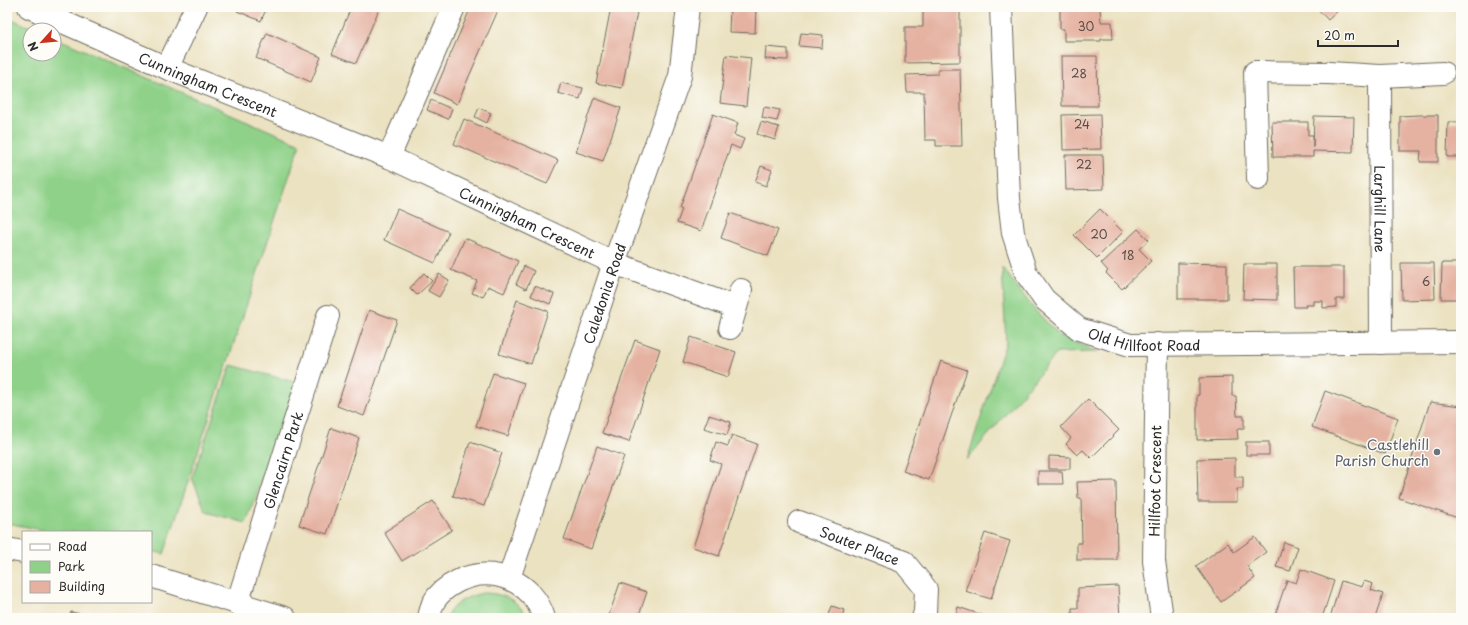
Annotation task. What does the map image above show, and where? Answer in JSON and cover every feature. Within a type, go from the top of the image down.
[{"type":"street","name":"Cunningham Crescent","points":[[29,7],[167,68],[389,157],[614,262],[736,308]]},
{"type":"street","points":[[167,68],[196,7]]},
{"type":"street","points":[[389,157],[454,7]]},
{"type":"street","name":"Caledonia Road","points":[[508,578],[614,262],[680,76],[688,7]]},
{"type":"street","name":"Old Hillfoot Road","points":[[1001,7],[1009,198],[1013,233],[1026,273],[1044,299],[1079,329],[1130,345],[1461,342]]},
{"type":"street","points":[[1258,179],[1255,72],[1329,73],[1380,76],[1443,73]]},
{"type":"street","name":"Larghill Lane","points":[[1380,76],[1381,343]]},
{"type":"street","name":"Glencairn Park","points":[[237,604],[328,316]]},
{"type":"street","name":"Hillfoot Crescent","points":[[1157,344],[1154,561],[1162,618]]},
{"type":"street","name":"Souter Place","points":[[800,522],[904,562],[926,589],[925,612],[923,618]]},
{"type":"street","points":[[7,549],[22,552]]},
{"type":"street","points":[[429,618],[433,604],[439,595],[451,585],[467,577],[480,574],[490,574],[508,578],[523,587],[530,592],[542,609],[544,618]]},
{"type":"street","points":[[152,576],[285,618]]},
{"type":"green space","points":[[7,17],[22,24],[22,62],[62,62],[62,40],[300,144],[164,554],[152,551],[152,531],[47,531],[7,523]]},
{"type":"green space","points":[[1002,267],[1034,309],[1060,336],[1098,352],[1057,353],[967,460],[1006,342]]},
{"type":"green space","points":[[231,365],[298,383],[246,523],[206,512],[192,478]]},
{"type":"green space","points":[[483,593],[497,594],[515,602],[520,606],[528,618],[446,618],[456,604],[472,596]]},
{"type":"building","points":[[238,7],[267,7],[261,21],[237,11]]},
{"type":"building","points":[[351,7],[380,7],[356,63],[332,54]]},
{"type":"building","points":[[471,7],[499,8],[457,104],[434,93]]},
{"type":"building","points":[[611,7],[638,7],[622,88],[596,83]]},
{"type":"building","points":[[730,7],[756,7],[755,33],[729,32]]},
{"type":"building","points":[[923,7],[960,7],[960,62],[905,63],[905,27],[923,27]]},
{"type":"building","points":[[1316,7],[1342,7],[1328,20]]},
{"type":"building","points":[[1060,8],[1100,8],[1101,22],[1112,22],[1113,39],[1101,39],[1101,41],[1064,41],[1064,29],[1060,29]]},
{"type":"building","points":[[267,33],[321,57],[311,82],[256,58]]},
{"type":"building","points":[[801,33],[823,35],[822,48],[799,46]]},
{"type":"building","points":[[766,47],[788,49],[788,60],[765,59]]},
{"type":"building","points":[[726,55],[751,58],[746,106],[720,103]]},
{"type":"building","points":[[1061,56],[1097,56],[1098,106],[1062,106]]},
{"type":"building","points":[[938,69],[960,69],[962,146],[936,146],[936,140],[925,140],[924,92],[907,92],[906,75],[938,74]]},
{"type":"building","points":[[561,83],[583,88],[580,99],[558,93]]},
{"type":"building","points":[[594,98],[621,108],[603,161],[576,152]]},
{"type":"building","points":[[431,100],[452,109],[448,119],[427,110]]},
{"type":"building","points":[[764,107],[780,110],[777,121],[762,118]]},
{"type":"building","points":[[479,108],[491,113],[487,123],[475,117]]},
{"type":"building","points":[[713,114],[738,123],[734,135],[744,139],[740,149],[731,145],[701,231],[677,223],[682,209],[680,208]]},
{"type":"building","points":[[1100,114],[1101,149],[1063,150],[1062,115]]},
{"type":"building","points":[[1438,115],[1438,162],[1420,162],[1421,151],[1400,151],[1400,116]]},
{"type":"building","points":[[1314,116],[1354,117],[1353,152],[1313,151],[1313,157],[1273,157],[1272,122],[1308,122],[1308,135],[1313,135],[1313,148]]},
{"type":"building","points":[[464,119],[558,160],[547,184],[454,144]]},
{"type":"building","points":[[761,122],[779,127],[775,140],[757,134]]},
{"type":"building","points":[[1448,122],[1461,122],[1461,157],[1447,157]]},
{"type":"building","points":[[1065,155],[1103,155],[1104,189],[1066,190]]},
{"type":"building","points":[[761,166],[772,170],[766,186],[755,182]]},
{"type":"building","points":[[397,209],[449,232],[435,263],[384,240]]},
{"type":"building","points":[[1100,209],[1123,232],[1097,258],[1074,235]]},
{"type":"building","points":[[730,213],[778,230],[768,256],[721,238]]},
{"type":"building","points":[[1138,229],[1149,240],[1139,249],[1151,261],[1122,289],[1106,273],[1108,271],[1101,263]]},
{"type":"building","points":[[465,238],[518,261],[504,293],[488,286],[483,297],[472,293],[477,281],[451,270]]},
{"type":"building","points":[[1178,263],[1227,264],[1227,299],[1178,299]]},
{"type":"building","points":[[1401,263],[1434,263],[1435,299],[1402,300]]},
{"type":"building","points":[[1442,263],[1461,263],[1461,299],[1441,299]]},
{"type":"building","points":[[1244,264],[1277,264],[1277,300],[1243,299]]},
{"type":"building","points":[[524,266],[534,271],[526,289],[516,284]]},
{"type":"building","points":[[1293,267],[1344,267],[1344,299],[1336,299],[1336,307],[1323,308],[1323,301],[1313,301],[1313,305],[1305,305],[1306,307],[1294,307]]},
{"type":"building","points":[[424,273],[432,281],[417,295],[410,288]]},
{"type":"building","points":[[439,274],[449,280],[439,297],[428,291]]},
{"type":"building","points":[[535,286],[554,294],[550,304],[531,296]]},
{"type":"building","points":[[517,300],[548,311],[531,364],[499,354]]},
{"type":"building","points":[[369,310],[397,320],[364,416],[337,406]]},
{"type":"building","points":[[691,337],[736,352],[728,377],[683,362]]},
{"type":"building","points":[[635,340],[660,349],[629,442],[602,433]]},
{"type":"building","points":[[941,361],[967,370],[929,480],[903,471]]},
{"type":"building","points":[[493,373],[524,383],[508,436],[476,426]]},
{"type":"building","points":[[1232,377],[1232,396],[1236,396],[1237,416],[1244,416],[1244,429],[1237,429],[1238,439],[1197,440],[1197,395],[1199,395],[1199,378]]},
{"type":"building","points":[[1325,391],[1398,418],[1385,454],[1312,427]]},
{"type":"building","points":[[1088,399],[1119,430],[1091,458],[1083,450],[1077,455],[1066,444],[1071,438],[1061,427]]},
{"type":"building","name":"Castlehill Parish Church","points":[[1430,402],[1461,406],[1461,519],[1399,498]]},
{"type":"building","points":[[709,415],[731,422],[727,435],[704,428]]},
{"type":"building","points":[[331,428],[359,438],[327,534],[299,525]]},
{"type":"building","points":[[732,435],[757,444],[719,556],[693,547],[721,464],[710,460],[716,442],[728,446]]},
{"type":"building","points":[[470,442],[502,453],[484,506],[453,496]]},
{"type":"building","points":[[1246,442],[1269,442],[1269,455],[1246,455]]},
{"type":"building","points":[[597,446],[624,456],[591,549],[564,539]]},
{"type":"building","points":[[1049,456],[1070,457],[1070,469],[1049,469]]},
{"type":"building","points":[[1235,458],[1235,477],[1243,477],[1243,489],[1237,489],[1237,502],[1198,502],[1197,459]]},
{"type":"building","points":[[1038,471],[1062,471],[1063,484],[1038,484]]},
{"type":"building","points":[[1116,481],[1117,560],[1077,560],[1077,543],[1082,543],[1081,498],[1078,498],[1077,482]]},
{"type":"building","points":[[433,501],[452,530],[402,561],[384,532]]},
{"type":"building","points":[[985,533],[1010,541],[991,599],[965,591]]},
{"type":"building","points":[[1255,537],[1266,552],[1247,566],[1255,578],[1221,602],[1196,566],[1228,543],[1234,552]]},
{"type":"building","points":[[1284,542],[1298,547],[1290,571],[1276,567]]},
{"type":"building","points":[[1301,569],[1334,581],[1322,618],[1274,618],[1287,580],[1296,583]]},
{"type":"building","points":[[1341,581],[1362,587],[1364,581],[1373,584],[1371,590],[1383,594],[1375,618],[1330,618]]},
{"type":"building","points":[[620,583],[647,592],[638,618],[608,618]]},
{"type":"building","points":[[1118,586],[1120,618],[1072,618],[1072,608],[1078,608],[1078,588]]},
{"type":"building","points":[[832,606],[844,610],[842,618],[828,618]]},
{"type":"building","points":[[958,607],[985,616],[984,618],[955,618]]},
{"type":"building","points":[[71,612],[95,617],[95,618],[70,618]]},
{"type":"place","name":"Castlehill Parish Church","points":[[1437,452]]}]
